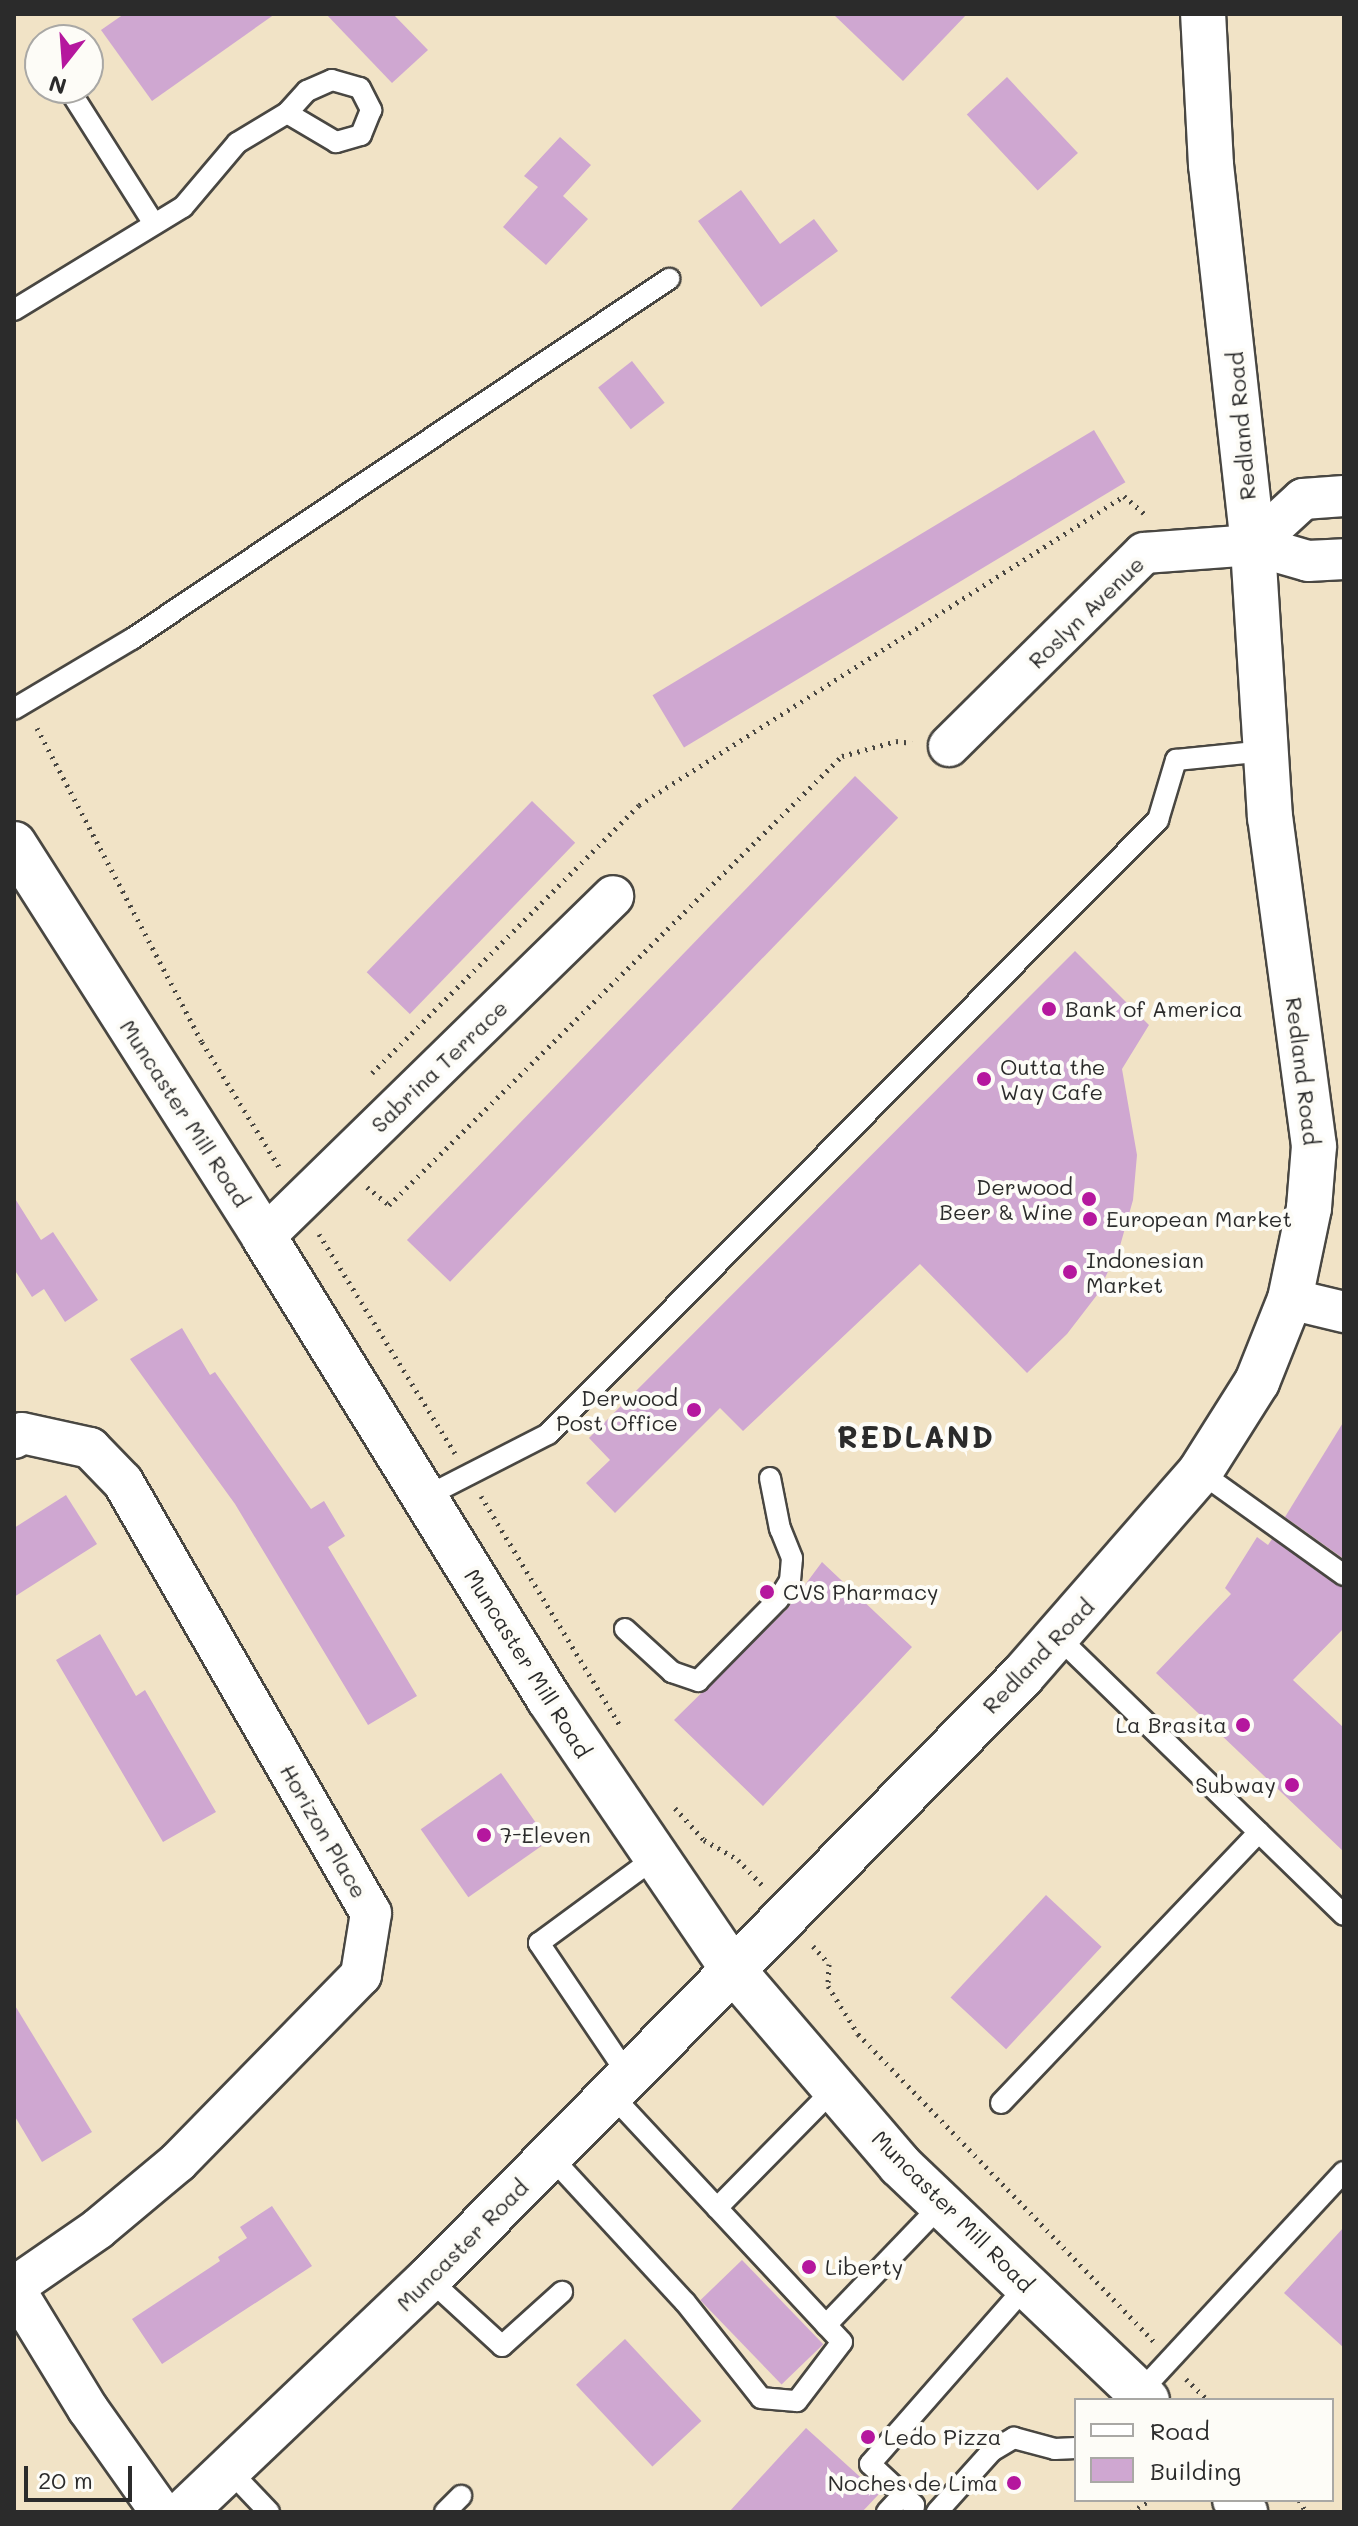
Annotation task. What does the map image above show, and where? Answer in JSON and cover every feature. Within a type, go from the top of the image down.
[{"type":"main road","name":"Redland Road","points":[[733,1970],[1057,1636],[1200,1472],[1257,1382],[1290,1299],[1309,1208],[1314,1146],[1266,751],[1253,545],[1211,165],[1203,14]]},
{"type":"main road","name":"Muncaster Mill Road","points":[[14,844],[264,1237],[549,1699],[733,1970],[900,2165],[1027,2285],[1148,2390]]},
{"type":"main road","name":"Muncaster Road","points":[[184,2512],[429,2279],[733,1970]]},
{"type":"street","points":[[1253,545],[1303,499],[1344,496]]},
{"type":"street","name":"Roslyn Avenue","points":[[949,746],[1144,553],[1253,545],[1308,561],[1344,559]]},
{"type":"street","name":"Sabrina Terrace","points":[[264,1237],[613,896]]},
{"type":"street","points":[[1290,1299],[1344,1312]]},
{"type":"street","name":"Horizon Place","points":[[14,1438],[22,1433],[90,1448],[123,1482],[371,1913],[361,1975],[178,2162],[98,2229],[14,2287]]},
{"type":"street","points":[[14,2287],[88,2409],[161,2512]]},
{"type":"lane","points":[[78,104],[154,224]]},
{"type":"lane","points":[[14,310],[183,207],[237,143],[287,113]]},
{"type":"lane","points":[[18,706],[132,639],[669,279]]},
{"type":"lane","points":[[425,1497],[548,1434],[1158,820],[1176,760],[1266,751]]},
{"type":"lane","points":[[1200,1472],[1344,1575]]},
{"type":"lane","points":[[625,1629],[672,1672],[698,1681],[778,1600],[790,1581],[792,1558],[780,1529],[770,1478]]},
{"type":"lane","points":[[1057,1636],[1344,1915]]},
{"type":"lane","points":[[1001,2103],[1259,1832]]},
{"type":"lane","points":[[551,2157],[685,2302],[761,2398],[797,2401],[842,2342],[717,2208],[621,2086],[539,1943],[656,1857]]},
{"type":"lane","points":[[717,2208],[835,2088]]},
{"type":"lane","points":[[1148,2390],[1344,2172]]},
{"type":"lane","points":[[826,2325],[942,2204]]},
{"type":"lane","points":[[429,2279],[502,2346],[562,2292]]},
{"type":"lane","points":[[887,2512],[908,2503],[870,2464],[1027,2285]]},
{"type":"lane","points":[[937,2512],[992,2451],[1014,2438],[1055,2449],[1074,2448]]},
{"type":"lane","points":[[229,2470],[269,2512]]},
{"type":"lane","points":[[445,2512],[461,2496]]},
{"type":"path","points":[[364,1082],[639,805],[1124,496],[1185,549]]},
{"type":"path","points":[[18,706],[202,1042],[626,1735]]},
{"type":"path","points":[[339,1164],[389,1205],[842,756],[896,741],[949,746]]},
{"type":"path","points":[[668,1798],[704,1840],[756,1877],[829,1964],[828,1986],[858,2034],[919,2103],[1143,2328],[1148,2390],[1196,2398]]},
{"type":"path","points":[[1131,2512],[1147,2502]]},
{"type":"building","points":[[124,14],[275,14],[152,101],[104,34],[104,28]]},
{"type":"building","points":[[326,14],[393,14],[428,50],[392,83]]},
{"type":"building","points":[[833,14],[967,14],[903,81]]},
{"type":"building","points":[[1007,77],[1078,153],[1038,191],[967,115]]},
{"type":"building","points":[[560,137],[591,165],[563,196],[588,219],[546,265],[503,227],[538,187],[524,176]]},
{"type":"building","points":[[741,190],[780,244],[814,219],[838,251],[761,307],[698,221]]},
{"type":"building","points":[[632,361],[665,403],[631,429],[598,387]]},
{"type":"building","points":[[1094,430],[1125,482],[684,748],[653,695]]},
{"type":"building","points":[[855,776],[898,818],[450,1282],[407,1240]]},
{"type":"building","points":[[532,801],[575,843],[410,1014],[367,972]]},
{"type":"building","points":[[1075,951],[1149,1025],[1122,1069],[1137,1155],[1133,1200],[1120,1246],[1097,1295],[1067,1334],[1027,1373],[920,1264],[743,1431],[720,1408],[615,1513],[586,1483],[610,1460],[589,1438]]},
{"type":"building","points":[[14,1197],[41,1240],[53,1232],[98,1300],[65,1322],[44,1289],[32,1297],[14,1269]]},
{"type":"building","points":[[182,1328],[210,1375],[215,1372],[311,1509],[324,1501],[345,1536],[328,1547],[417,1696],[368,1725],[235,1504],[130,1359]]},
{"type":"building","points":[[1344,1421],[1344,1559],[1285,1517]]},
{"type":"building","points":[[66,1495],[97,1544],[14,1597],[14,1528]]},
{"type":"building","points":[[1257,1537],[1268,1545],[1272,1539],[1344,1588],[1344,1628],[1293,1680],[1344,1728],[1344,1852],[1156,1673],[1231,1594],[1225,1588]]},
{"type":"building","points":[[822,1562],[912,1647],[763,1806],[674,1720],[787,1609]]},
{"type":"building","points":[[100,1634],[136,1696],[145,1690],[216,1812],[163,1842],[56,1660]]},
{"type":"building","name":"7-Eleven","points":[[501,1773],[549,1841],[468,1897],[421,1829]]},
{"type":"building","points":[[1046,1895],[1102,1947],[1006,2049],[951,1997]]},
{"type":"building","points":[[14,2004],[92,2132],[42,2162],[14,2115]]},
{"type":"building","points":[[272,2206],[312,2266],[162,2364],[132,2319],[220,2261],[218,2257],[247,2238],[240,2227]]},
{"type":"building","points":[[1344,2227],[1344,2348],[1284,2293]]},
{"type":"building","points":[[742,2260],[823,2344],[782,2384],[700,2300]]},
{"type":"building","points":[[625,2339],[701,2421],[652,2467],[576,2385]]},
{"type":"building","points":[[806,2428],[879,2494],[862,2512],[729,2512]]},
{"type":"place","name":"Bank of America","points":[[1049,1009]]},
{"type":"place","name":"Outta the Way Cafe","points":[[984,1079]]},
{"type":"place","name":"Derwood Beer & Wine","points":[[1089,1199]]},
{"type":"place","name":"European Market","points":[[1090,1219]]},
{"type":"place","name":"Indonesian Market","points":[[1070,1272]]},
{"type":"place","name":"Derwood Post Office","points":[[694,1410]]},
{"type":"place","name":"CVS Pharmacy","points":[[767,1592]]},
{"type":"place","name":"La Brasita","points":[[1243,1725]]},
{"type":"place","name":"Subway","points":[[1292,1785]]},
{"type":"place","name":"7-Eleven","points":[[484,1835]]},
{"type":"place","name":"Liberty","points":[[809,2267]]},
{"type":"place","name":"Ledo Pizza","points":[[868,2437]]},
{"type":"place","name":"Noches de Lima","points":[[1014,2483]]},
{"type":"district","name":"REDLAND","points":[[916,1436]]}]
